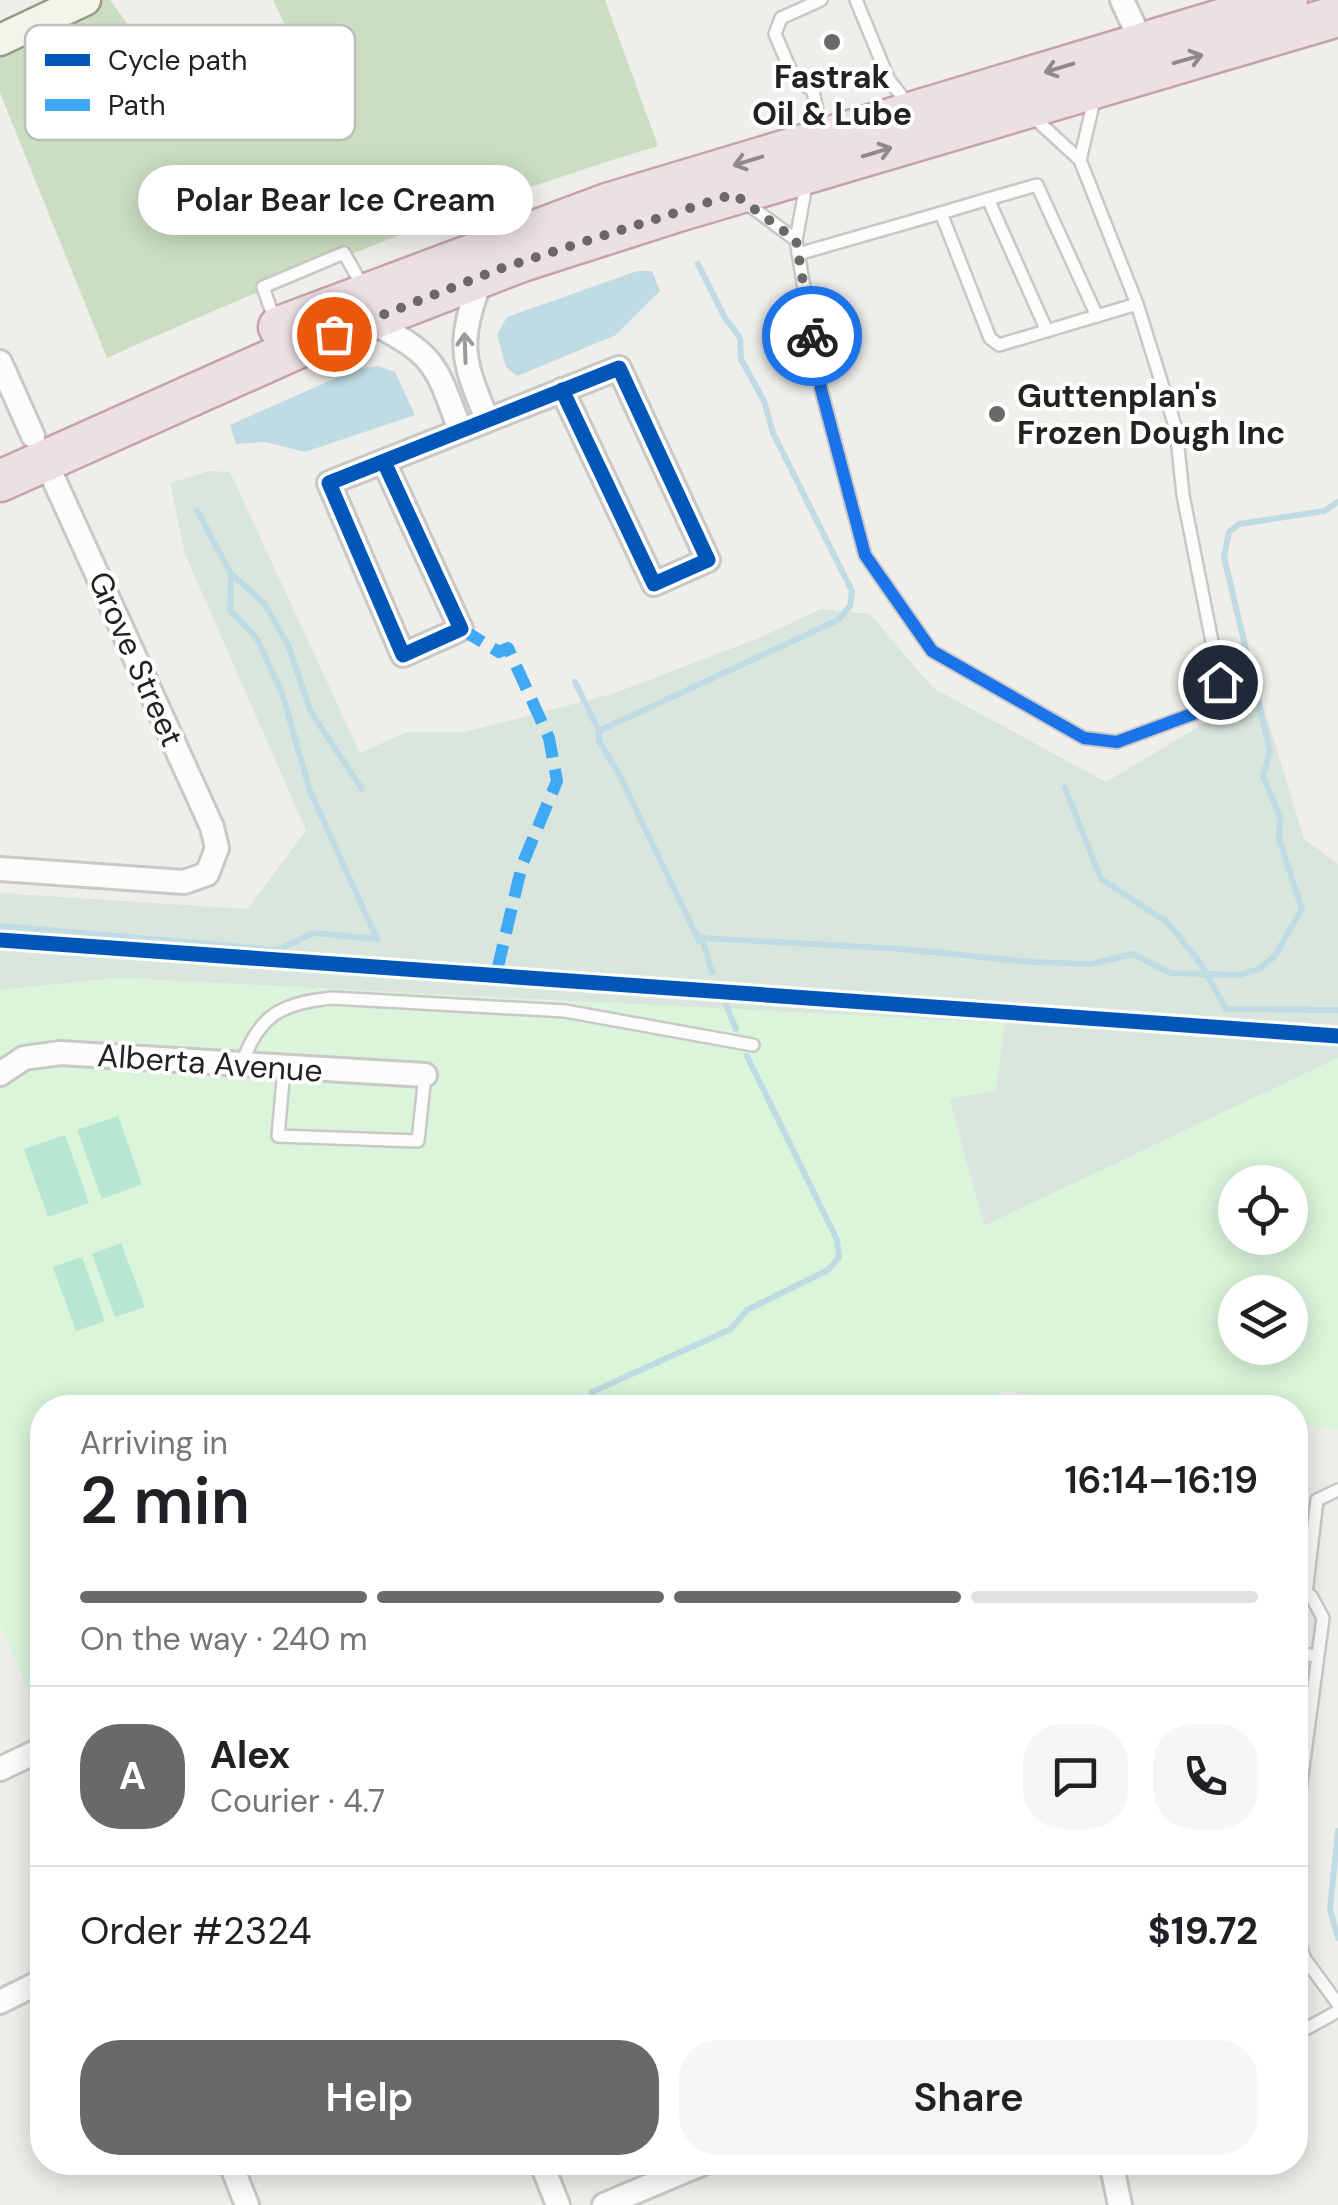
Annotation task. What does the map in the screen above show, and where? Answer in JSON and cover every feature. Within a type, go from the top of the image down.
[{"type":"highway","points":[[0,480],[26,449],[278,328],[482,276],[734,194],[913,112],[1287,0]]},
{"type":"highway","points":[[26,449],[300,347],[367,306],[588,210],[1024,108],[1338,16]]},
{"type":"street","points":[[32,25],[85,0]]},
{"type":"street","points":[[1122,0],[1142,43]]},
{"type":"street","points":[[0,40],[25,28]]},
{"type":"street","points":[[482,276],[464,326],[465,368],[487,419]]},
{"type":"street","points":[[367,306],[436,365],[460,430]]},
{"type":"street","name":"Grove Street","points":[[0,362],[26,449],[212,827],[215,859],[207,874],[184,882],[0,868]]},
{"type":"street","points":[[384,462],[461,628],[403,655],[329,483],[487,419],[562,390],[619,368],[708,560],[654,584],[562,390]]},
{"type":"street","name":"Alberta Avenue","points":[[0,1074],[24,1058],[60,1053],[425,1075]]},
{"type":"street","points":[[2,1761],[30,1752]]},
{"type":"street","points":[[0,2002],[30,1987]]},
{"type":"street","points":[[235,2175],[247,2205]]},
{"type":"street","points":[[545,2175],[558,2205]]},
{"type":"street","points":[[604,2205],[675,2175]]},
{"type":"street","points":[[1114,2175],[1120,2205]]},
{"type":"lane","points":[[820,0],[782,18],[774,34],[793,76],[813,91],[815,155],[796,240],[821,389],[865,555],[932,651],[1084,738],[1117,742],[1198,712],[1220,682],[1183,496],[1176,429],[1137,304],[1080,160],[1024,108]]},
{"type":"lane","points":[[856,0],[889,80],[913,112]]},
{"type":"lane","points":[[1080,160],[1097,86]]},
{"type":"lane","points":[[798,254],[1038,185],[1097,316]]},
{"type":"lane","points":[[734,194],[796,240]]},
{"type":"lane","points":[[988,199],[1047,331]]},
{"type":"lane","points":[[942,213],[990,338],[999,345],[1137,304]]},
{"type":"lane","points":[[241,1066],[251,1038],[271,1015],[294,1004],[332,998],[565,1011],[753,1046]]},
{"type":"lane","points":[[284,1068],[278,1136],[418,1141],[425,1075]]},
{"type":"lane","points":[[1308,1547],[1317,1500],[1338,1490]]},
{"type":"lane","points":[[1308,1599],[1323,1618],[1308,1726]]},
{"type":"lane","points":[[1308,1654],[1317,1656]]},
{"type":"lane","points":[[1308,1968],[1338,2004]]},
{"type":"lane","points":[[1308,2028],[1338,2012]]},
{"type":"green space","points":[[100,0],[110,0],[128,25],[49,25]]},
{"type":"green space","points":[[273,0],[605,0],[658,146],[379,243],[107,358],[0,93],[0,49],[25,37],[25,140],[355,140],[355,25],[285,25]]},
{"type":"green space","points":[[118,978],[1005,1023],[996,1090],[949,1099],[984,1226],[1338,1058],[1338,1429],[1308,1426],[1308,1395],[1038,1395],[1001,1391],[1000,1395],[30,1395],[30,1694],[0,1624],[0,990]]},
{"type":"green space","points":[[118,1116],[142,1184],[102,1199],[77,1130]]},
{"type":"green space","points":[[65,1135],[89,1203],[48,1217],[24,1149]]},
{"type":"green space","points":[[121,1243],[145,1307],[115,1317],[92,1254]]},
{"type":"green space","points":[[82,1257],[105,1321],[76,1331],[53,1267]]},
{"type":"shaded area","points":[[209,471],[230,472],[360,753],[407,732],[465,732],[612,694],[759,638],[821,609],[870,614],[933,688],[1106,782],[1259,691],[1304,839],[1338,864],[1338,1058],[984,1226],[949,1099],[1005,1023],[118,978],[0,990],[0,893],[248,909],[306,830],[185,554],[170,483]]},
{"type":"water","points":[[637,271],[652,271],[660,291],[616,335],[517,376],[506,367],[497,335],[507,317]]},
{"type":"water","points":[[378,366],[395,372],[415,415],[305,452],[266,442],[236,444],[230,425],[356,369]]},
{"type":"waterway","points":[[698,264],[725,318],[740,338],[741,359],[764,401],[773,433],[852,591],[850,606],[838,620],[599,731],[599,741],[619,774],[699,941]]},
{"type":"waterway","points":[[712,972],[702,938],[902,949],[1031,962],[1091,964],[1133,954],[1170,973],[1239,975],[1259,969],[1274,957],[1302,909],[1279,839],[1280,817],[1263,776],[1270,751],[1224,557],[1229,532],[1239,524],[1324,511],[1338,502]]},
{"type":"waterway","points":[[0,926],[278,950],[313,933],[377,939],[310,791],[282,693],[257,639],[230,610],[231,574],[197,510]]},
{"type":"waterway","points":[[231,574],[264,603],[288,645],[311,712],[362,789]]},
{"type":"waterway","points":[[575,682],[599,731]]},
{"type":"waterway","points":[[1065,788],[1101,879],[1167,922],[1201,964],[1226,1009],[1338,1010]]},
{"type":"waterway","points":[[726,1005],[736,1029]]},
{"type":"waterway","points":[[591,1395],[731,1329],[747,1310],[828,1270],[839,1257],[837,1240],[747,1056]]},
{"type":"waterway","points":[[1338,1831],[1330,1909],[1338,1938]]},
{"type":"marked path","points":[[461,629],[499,652],[508,648],[549,738],[557,781],[522,865],[496,975]]},
{"type":"cycle path","points":[[384,462],[461,629],[403,655],[329,483],[619,368],[708,560],[654,584],[562,390]]},
{"type":"cycle path","points":[[0,940],[1338,1036]]},
{"type":"way so far","points":[[334,334],[502,268],[734,194],[796,240],[812,336]]},
{"type":"place","name":"Fastrak Oil & Lube","points":[[832,42]]},
{"type":"place","name":"Polar Bear Ice Cream","points":[[334,334]]},
{"type":"place","name":"Guttenplan's Frozen Dough Inc","points":[[997,414]]},
{"type":"route","points":[[812,336],[821,389],[865,555],[932,651],[1084,738],[1117,742],[1198,712],[1220,682]]}]
